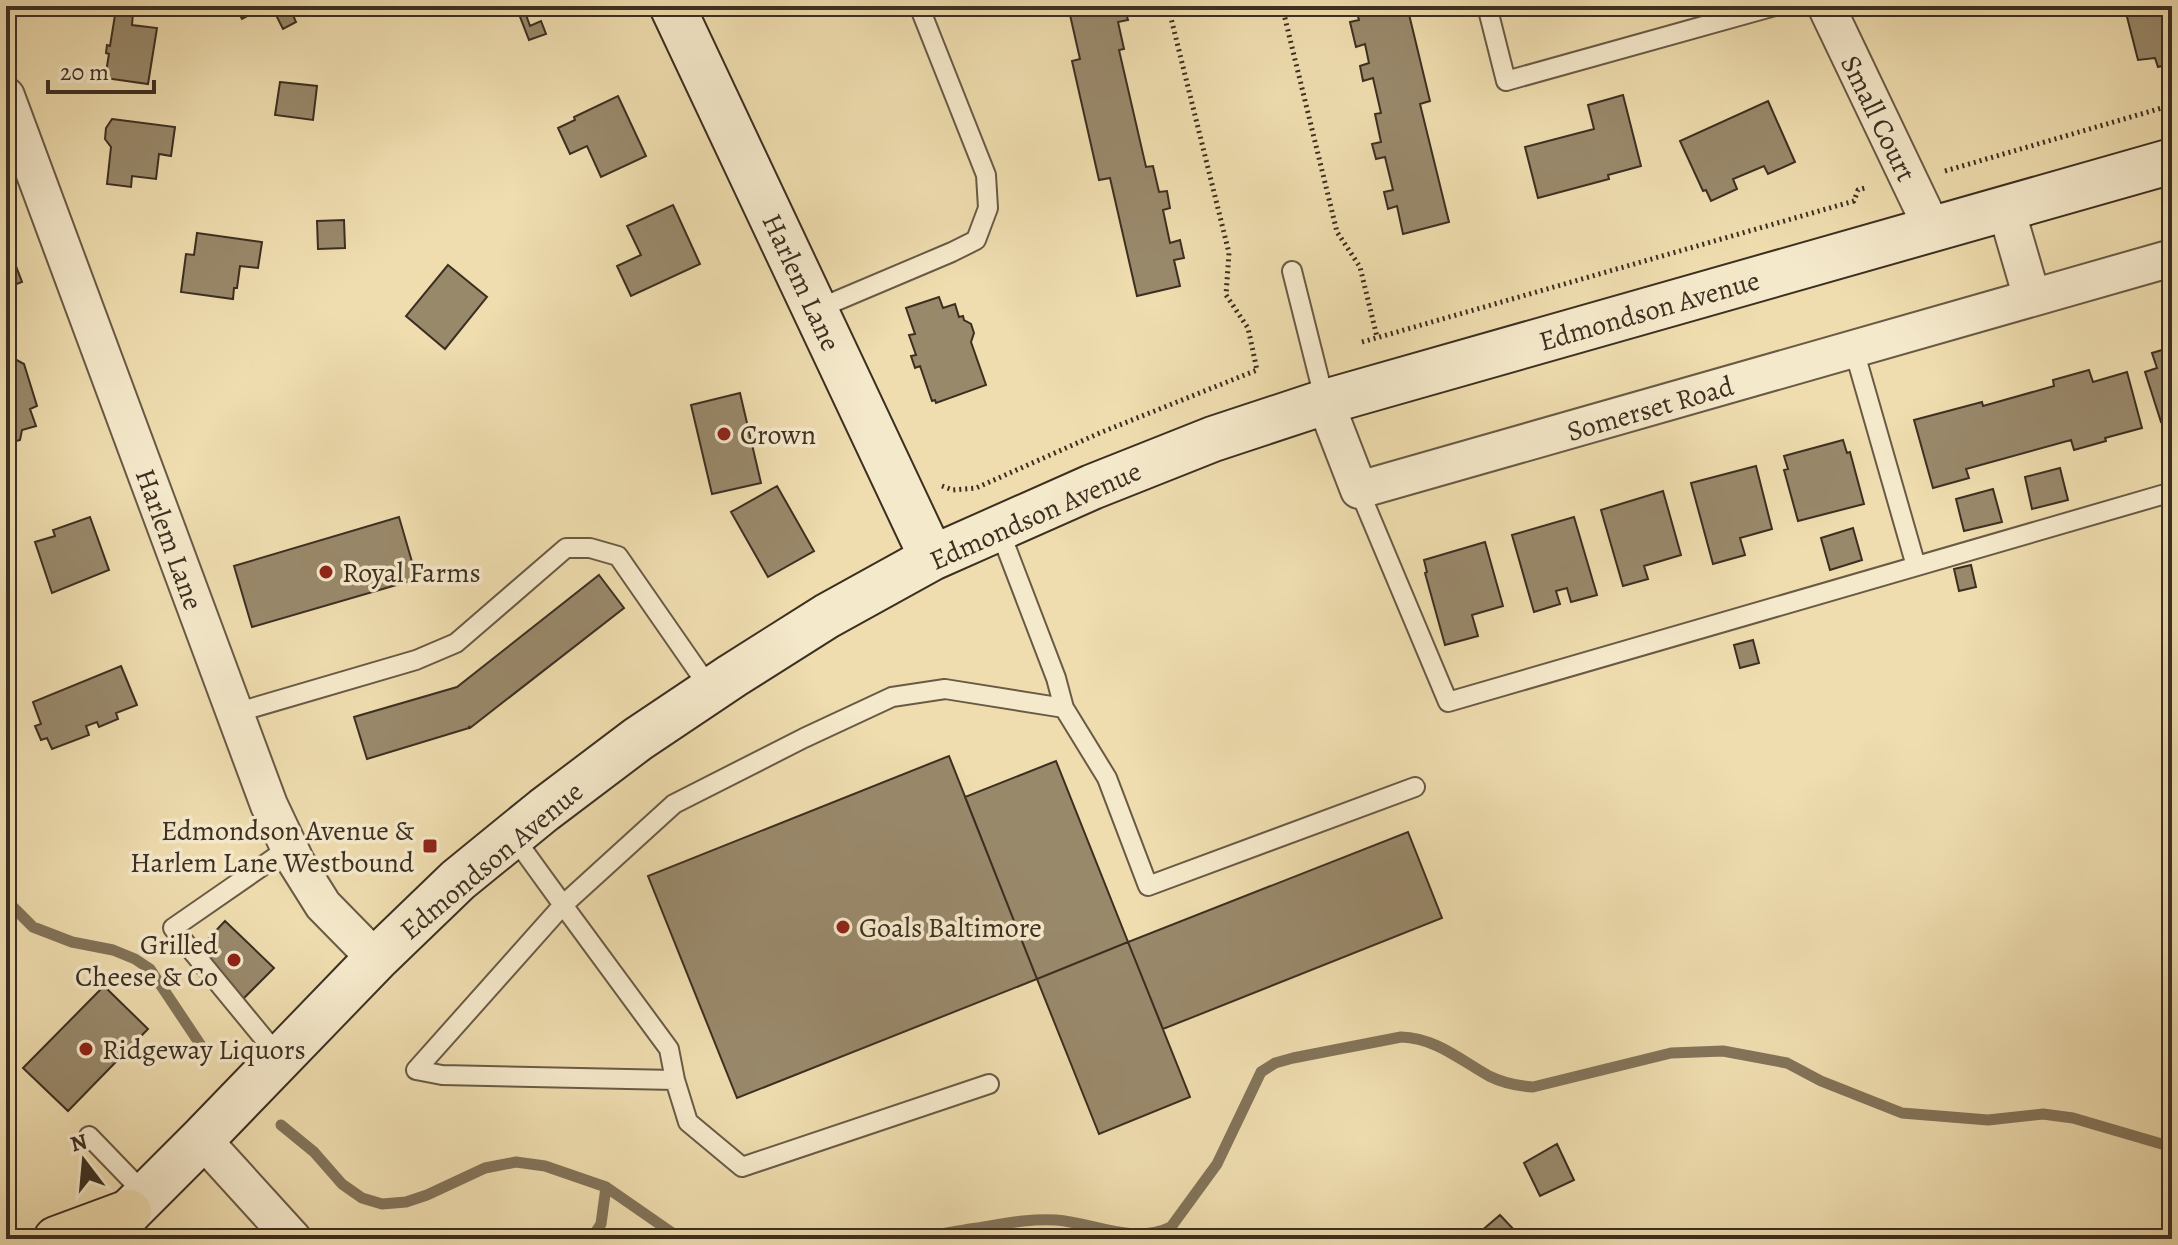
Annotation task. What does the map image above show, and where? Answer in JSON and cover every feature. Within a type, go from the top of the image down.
[{"type":"highway","points":[[56,1239],[126,1215]]},
{"type":"main road","name":"Harlem Lane","points":[[672,6],[932,558]]},
{"type":"main road","name":"Edmondson Avenue","points":[[126,1215],[376,959],[458,880],[638,739],[827,616],[932,558],[1092,487],[1213,439],[1325,402],[2172,161]]},
{"type":"street","name":"Small Court","points":[[1826,6],[1933,230]]},
{"type":"street","name":"Harlem Lane","points":[[6,96],[269,805],[296,862],[323,905],[376,959]]},
{"type":"street","points":[[2006,209],[2032,298]]},
{"type":"street","name":"Somerset Road","points":[[1359,490],[2172,258]]},
{"type":"street","points":[[1325,402],[1359,490]]},
{"type":"street","points":[[202,1139],[293,1239]]},
{"type":"lane","points":[[815,310],[976,240],[988,208],[986,175],[919,6]]},
{"type":"lane","points":[[1487,6],[1506,81],[1775,6]]},
{"type":"lane","points":[[1292,271],[1325,402]]},
{"type":"lane","points":[[1854,350],[1916,566]]},
{"type":"lane","points":[[1359,490],[1448,702],[2172,492]]},
{"type":"lane","points":[[999,529],[1056,678],[1064,708],[1107,778],[1148,886],[1415,787]]},
{"type":"lane","points":[[235,713],[416,660],[456,643],[566,548],[590,548],[618,556],[711,690]]},
{"type":"lane","points":[[675,1080],[442,1075],[416,1070],[563,905],[674,804],[892,697],[945,689],[1064,708]]},
{"type":"lane","points":[[513,836],[669,1049],[688,1122],[742,1167],[989,1084]]},
{"type":"lane","points":[[280,1058],[173,928],[290,847]]},
{"type":"lane","points":[[89,1136],[126,1215]]},
{"type":"path","points":[[936,481],[953,490],[976,488],[1102,432],[1257,370],[1248,328],[1226,295],[1229,253],[1168,6]]},
{"type":"path","points":[[1282,6],[1337,232],[1360,267],[1377,337]]},
{"type":"path","points":[[1936,173],[2172,105]]},
{"type":"path","points":[[1362,342],[1854,201],[1858,190],[1865,188]]},
{"type":"building","points":[[235,6],[266,6],[242,19]]},
{"type":"building","points":[[289,6],[296,22],[283,29],[272,7]]},
{"type":"building","points":[[1068,6],[1124,6],[1128,20],[1118,22],[1124,49],[1119,50],[1146,167],[1153,166],[1159,192],[1167,191],[1170,208],[1163,210],[1170,243],[1180,240],[1184,258],[1174,260],[1180,286],[1137,296],[1110,178],[1099,180],[1072,61],[1080,59]]},
{"type":"building","points":[[1355,6],[1407,6],[1430,101],[1420,104],[1449,222],[1403,234],[1397,206],[1388,209],[1384,192],[1393,190],[1385,157],[1376,159],[1372,144],[1381,142],[1375,114],[1381,113],[1373,78],[1363,81],[1360,66],[1369,63],[1365,44],[1356,47],[1350,22],[1359,20]]},
{"type":"building","points":[[1634,6],[1658,6],[1638,15]]},
{"type":"building","points":[[2126,6],[2172,6],[2172,63],[2158,67],[2155,58],[2138,60]]},
{"type":"building","points":[[116,9],[133,12],[132,25],[157,28],[148,84],[105,78],[109,54],[106,53],[107,45],[110,46]]},
{"type":"building","points":[[525,12],[530,26],[541,21],[546,34],[529,40],[519,14]]},
{"type":"building","points":[[280,82],[317,86],[313,120],[275,115]]},
{"type":"building","points":[[1623,95],[1641,166],[1608,175],[1609,179],[1538,198],[1525,147],[1594,129],[1588,105]]},
{"type":"building","points":[[618,96],[646,156],[601,177],[587,146],[570,154],[558,128]]},
{"type":"building","points":[[1768,101],[1795,162],[1768,174],[1764,166],[1733,179],[1737,189],[1711,201],[1706,190],[1703,191],[1680,141]]},
{"type":"building","points":[[112,119],[175,127],[171,156],[159,154],[156,179],[132,176],[131,187],[107,184],[111,147],[105,139],[106,128]]},
{"type":"building","points":[[673,205],[700,264],[631,296],[617,266],[641,255],[627,226]]},
{"type":"building","points":[[344,220],[345,248],[318,249],[317,221]]},
{"type":"building","points":[[197,233],[262,242],[258,268],[240,266],[233,299],[181,292],[186,254],[194,255]]},
{"type":"building","points":[[11,253],[22,282],[6,288],[6,255]]},
{"type":"building","points":[[448,265],[487,297],[445,349],[406,316]]},
{"type":"building","points":[[939,297],[943,308],[955,304],[959,317],[963,316],[971,324],[974,333],[971,342],[986,385],[936,403],[932,401],[920,366],[915,368],[911,356],[916,355],[909,335],[915,334],[906,308]]},
{"type":"building","points":[[2172,347],[2172,418],[2161,422],[2145,372],[2157,368],[2152,353]]},
{"type":"building","points":[[13,358],[24,364],[37,406],[30,409],[36,426],[22,430],[20,440],[10,443],[6,441],[6,360]]},
{"type":"building","points":[[2089,370],[2093,382],[2127,372],[2142,428],[2074,450],[2071,440],[1966,469],[1969,478],[1933,488],[1914,420],[1982,402],[1983,406],[2054,386],[2053,380]]},
{"type":"building","name":"Crown","points":[[740,393],[761,483],[712,494],[691,405]]},
{"type":"building","points":[[1843,440],[1847,453],[1850,452],[1864,504],[1798,521],[1784,470],[1788,469],[1784,456]]},
{"type":"building","points":[[1756,466],[1772,529],[1740,538],[1745,555],[1713,564],[1691,483]]},
{"type":"building","points":[[2060,468],[2068,500],[2032,509],[2025,477]]},
{"type":"building","name":"Crown","points":[[777,486],[814,551],[768,577],[731,512]]},
{"type":"building","points":[[1993,489],[2002,522],[1964,531],[1956,499]]},
{"type":"building","points":[[1663,491],[1681,555],[1644,566],[1648,579],[1623,586],[1601,510]]},
{"type":"building","points":[[90,517],[109,570],[52,593],[35,542],[55,536],[53,530]]},
{"type":"building","name":"Royal Farms","points":[[399,517],[417,579],[252,627],[234,566]]},
{"type":"building","points":[[1574,517],[1597,595],[1571,602],[1567,588],[1556,591],[1560,604],[1534,612],[1512,535]]},
{"type":"building","points":[[1853,528],[1862,560],[1830,570],[1821,538]]},
{"type":"building","points":[[1485,542],[1503,606],[1472,615],[1478,636],[1445,645],[1424,560]]},
{"type":"building","points":[[1971,565],[1976,587],[1959,591],[1954,569]]},
{"type":"building","name":"Royal Farms","points":[[599,575],[624,608],[470,728],[367,759],[354,717],[457,687]]},
{"type":"building","points":[[1753,640],[1759,663],[1740,668],[1734,645]]},
{"type":"building","points":[[121,666],[137,705],[116,713],[118,719],[99,727],[97,722],[86,726],[89,735],[52,749],[47,738],[41,740],[35,726],[41,724],[33,702]]},
{"type":"building","name":"Goals Baltimore","points":[[949,756],[1037,979],[737,1098],[648,876]]},
{"type":"building","points":[[1056,761],[1128,942],[1037,979],[965,797]]},
{"type":"building","points":[[1408,832],[1442,918],[1163,1029],[1128,942]]},
{"type":"building","name":"Grilled Cheese & Co","points":[[225,921],[274,968],[243,999],[195,953]]},
{"type":"building","points":[[1128,942],[1190,1097],[1099,1134],[1037,979]]},
{"type":"building","name":"Ridgeway Liquors","points":[[104,986],[148,1029],[68,1111],[23,1068]]},
{"type":"building","points":[[1557,1144],[1574,1180],[1540,1196],[1524,1163]]},
{"type":"building","points":[[1500,1215],[1516,1232],[1508,1239],[1472,1239]]},
{"type":"waterway","points":[[6,900],[33,927],[72,942],[113,950],[150,969],[204,1050]]},
{"type":"waterway","points":[[915,1239],[1035,1220],[1056,1220],[1142,1234],[1171,1227],[1217,1164],[1261,1072],[1275,1063],[1293,1058],[1401,1037],[1437,1046],[1500,1081],[1533,1087],[1671,1053],[1723,1051],[1787,1063],[1821,1081],[1902,1113],[1988,1120],[2043,1114],[2073,1118],[2172,1147]]},
{"type":"waterway","points":[[281,1125],[314,1152],[342,1184],[362,1198],[382,1204],[406,1202],[485,1168],[516,1162],[545,1166],[606,1187],[681,1239]]},
{"type":"waterway","points":[[591,1239],[601,1224],[606,1187]]},
{"type":"place","name":"Crown","points":[[724,434]]},
{"type":"place","name":"Royal Farms","points":[[326,572]]},
{"type":"place","name":"Edmondson Avenue & Harlem Lane Westbound","points":[[430,846]]},
{"type":"place","name":"Goals Baltimore","points":[[843,927]]},
{"type":"place","name":"Grilled Cheese & Co","points":[[234,960]]},
{"type":"place","name":"Ridgeway Liquors","points":[[86,1049]]}]
